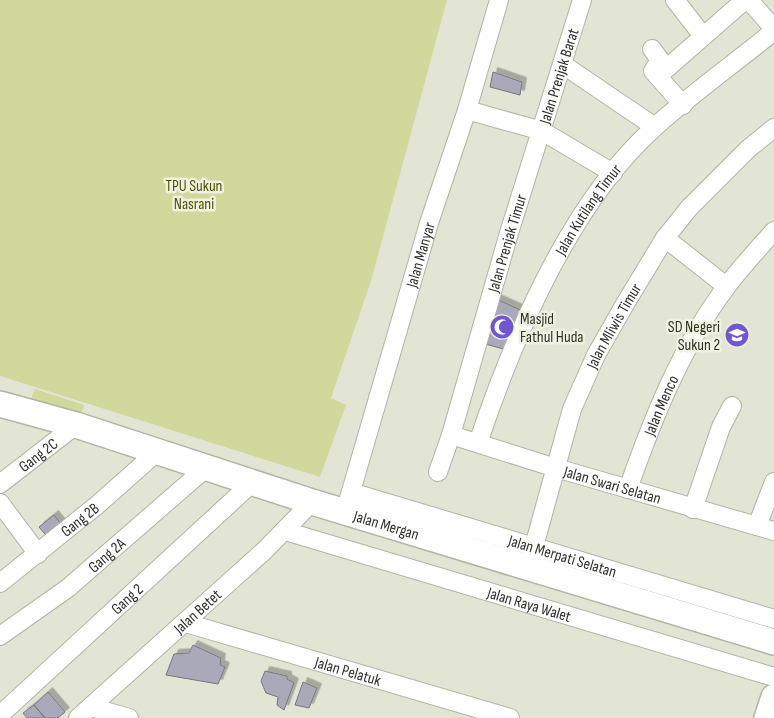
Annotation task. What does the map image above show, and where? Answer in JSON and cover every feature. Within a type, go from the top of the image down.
[{"type":"street","name":"Jalan Manyar","points":[[348,502],[429,224],[467,110],[499,0]]},
{"type":"street","name":"Jalan Prenjak Barat","points":[[582,0],[542,131],[613,173]]},
{"type":"street","points":[[675,0],[703,36]]},
{"type":"street","points":[[658,76],[745,0]]},
{"type":"street","points":[[749,0],[774,30]]},
{"type":"street","name":"Jalan Kutilang Timur","points":[[478,443],[515,344],[551,268],[564,243],[613,173],[655,127],[774,30]]},
{"type":"street","points":[[652,50],[660,60],[653,68],[683,105]]},
{"type":"street","points":[[562,64],[655,127]]},
{"type":"street","points":[[467,110],[542,131]]},
{"type":"street","name":"Jalan Mliwis Timur","points":[[531,557],[572,409],[596,355],[642,273],[665,238],[689,208],[715,180],[774,128]]},
{"type":"street","name":"Jalan Prenjak Timur","points":[[438,472],[452,435],[509,233],[542,131]]},
{"type":"street","name":"Jalan Menco","points":[[628,489],[648,432],[674,372],[726,286],[774,231]]},
{"type":"street","points":[[665,238],[726,286]]},
{"type":"street","name":"Jalan Mergan","points":[[0,404],[76,425],[312,502],[348,502],[531,557],[774,642]]},
{"type":"street","points":[[693,509],[718,436],[732,406]]},
{"type":"street","name":"Gang 2C","points":[[0,484],[76,425]]},
{"type":"street","name":"Jalan Swari Selatan","points":[[452,435],[556,468],[766,529]]},
{"type":"street","name":"Gang 2B","points":[[0,583],[38,554],[157,452]]},
{"type":"street","name":"Gang 2A","points":[[0,636],[68,588],[206,467]]},
{"type":"street","name":"Gang 2","points":[[0,715],[253,482]]},
{"type":"street","points":[[766,529],[774,482]]},
{"type":"street","name":"Jalan Betet","points":[[85,712],[186,623],[285,531],[312,502]]},
{"type":"street","points":[[0,503],[38,554]]},
{"type":"street","name":"Jalan Raya Walet","points":[[285,531],[774,677]]},
{"type":"street","name":"Jalan Merpati Selatan","points":[[531,557],[774,619]]},
{"type":"street","name":"Jalan Pelatuk","points":[[186,623],[510,718]]},
{"type":"street","points":[[767,718],[774,697]]},
{"type":"street","points":[[85,712],[129,718]]},
{"type":"green space","name":"TPU Sukun Nasrani","points":[[0,0],[447,0],[371,281],[331,398],[346,405],[320,477],[0,376]]},
{"type":"green space","points":[[35,389],[84,405],[79,421],[29,404]]},
{"type":"building","points":[[493,72],[522,82],[520,95],[490,87]]},
{"type":"building","name":"Masjid Fathul Huda","points":[[494,298],[525,312],[507,350],[482,343]]},
{"type":"building","points":[[54,515],[65,529],[51,541],[39,527]]},
{"type":"building","points":[[193,645],[221,658],[220,665],[225,667],[218,684],[166,675],[174,654],[189,653]]},
{"type":"building","points":[[265,671],[287,676],[287,679],[294,683],[284,710],[277,705],[278,697],[266,693],[261,681]]},
{"type":"building","points":[[303,682],[317,688],[309,708],[295,705]]},
{"type":"building","points":[[48,692],[65,712],[58,718],[45,718],[34,705]]},
{"type":"building","points":[[34,705],[45,718],[27,718],[23,713]]},
{"type":"place","name":"Masjid Fathul Huda","points":[[502,327]]},
{"type":"place","name":"SD Negeri Sukun 2","points":[[737,335]]}]
